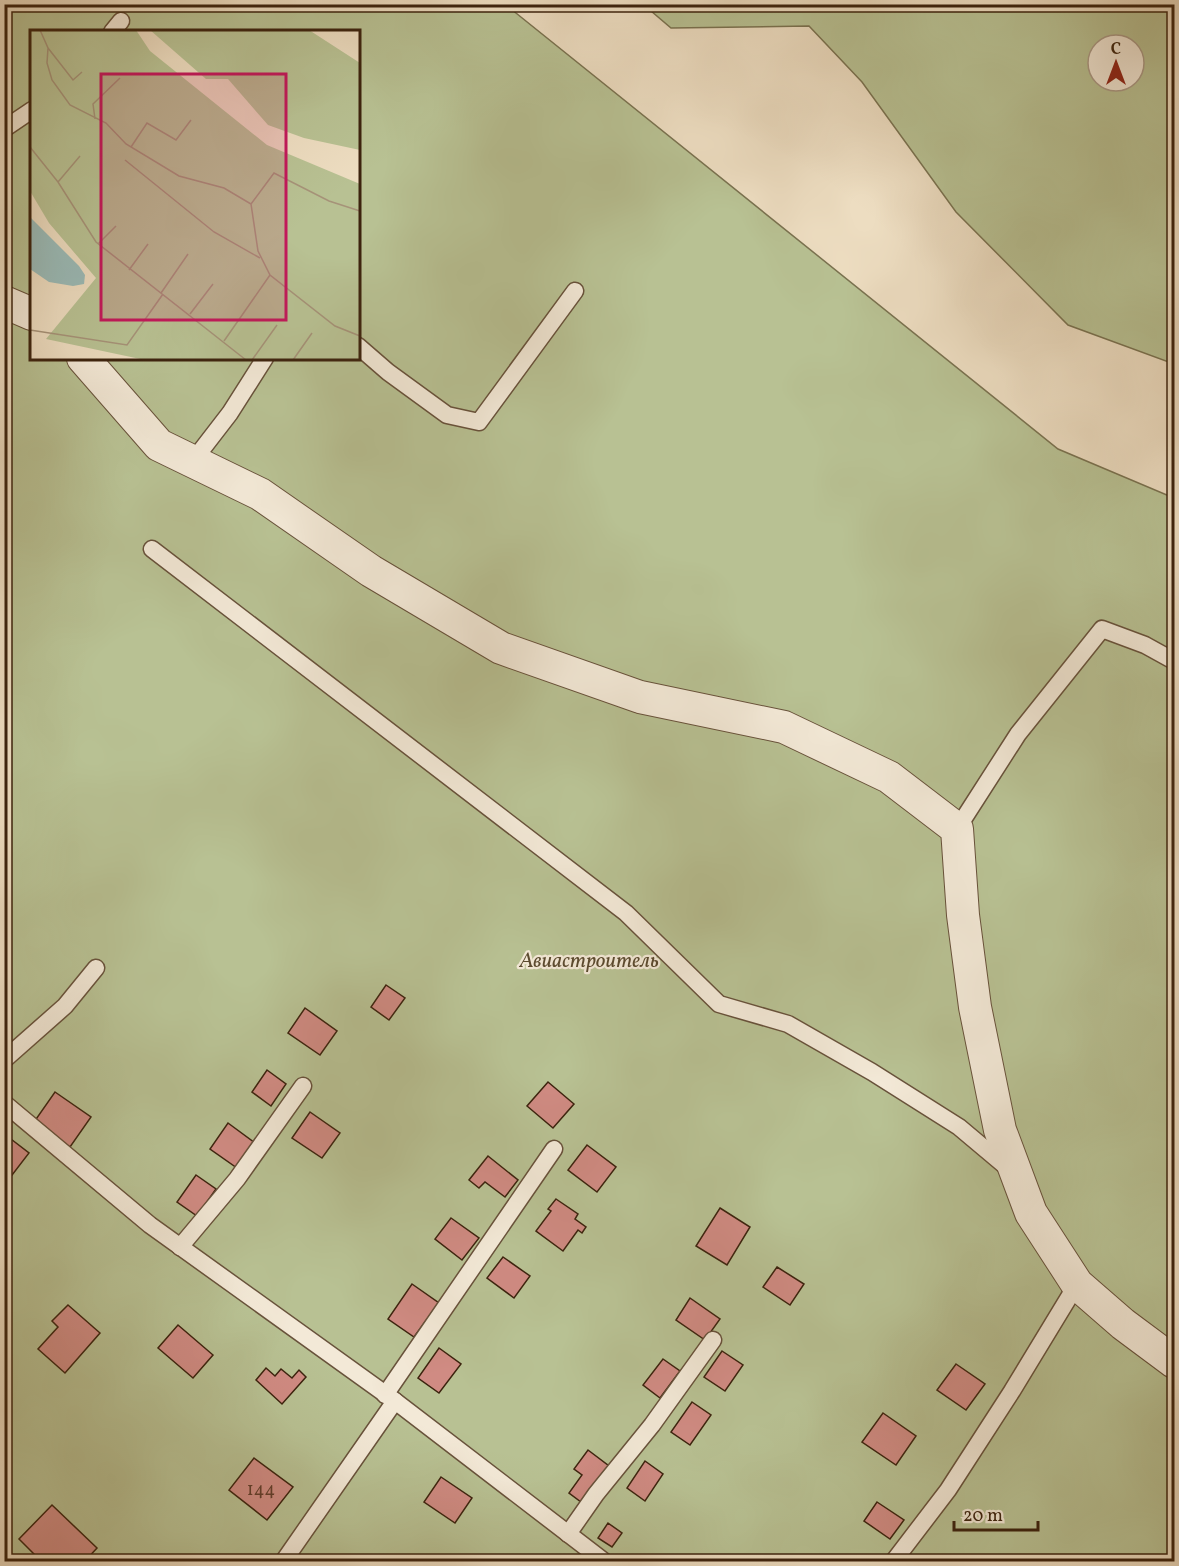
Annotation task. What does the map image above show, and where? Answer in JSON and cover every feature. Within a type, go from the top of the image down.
[{"type":"street","points":[[4,302],[30,313]]},
{"type":"street","points":[[85,360],[159,445],[261,494],[371,571],[501,648],[640,697],[784,727],[889,777],[957,829],[963,915],[975,1007],[1000,1130],[1031,1213],[1077,1284],[1123,1324],[1174,1362]]},
{"type":"lane","points":[[4,129],[30,111]]},
{"type":"lane","points":[[360,348],[388,372],[447,415],[479,422],[575,291]]},
{"type":"lane","points":[[193,461],[230,413],[264,360]]},
{"type":"lane","points":[[153,549],[626,913],[719,1004],[788,1024],[872,1072],[959,1127],[1017,1176]]},
{"type":"lane","points":[[957,829],[1018,734],[1102,629],[1145,645],[1174,661]]},
{"type":"lane","points":[[4,1060],[65,1006],[96,968]]},
{"type":"lane","points":[[180,1247],[237,1179],[303,1086]]},
{"type":"lane","points":[[4,1103],[150,1225],[390,1398],[605,1562]]},
{"type":"lane","points":[[283,1562],[554,1149]]},
{"type":"lane","points":[[893,1562],[948,1490],[1077,1284]]},
{"type":"lane","points":[[568,1534],[596,1494],[652,1425],[712,1340]]},
{"type":"green space","name":"Авиастроитель","points":[[5,5],[506,5],[1058,449],[1174,498],[1174,1561],[5,1562]]},
{"type":"green space","points":[[644,5],[1174,5],[1174,364],[1068,325],[956,212],[862,82],[809,26],[671,28]]},
{"type":"building","points":[[386,985],[405,998],[389,1020],[371,1007]]},
{"type":"building","points":[[305,1008],[337,1031],[320,1055],[288,1033]]},
{"type":"building","points":[[267,1070],[286,1084],[271,1106],[252,1092]]},
{"type":"building","points":[[548,1082],[574,1104],[553,1128],[527,1106]]},
{"type":"building","points":[[55,1092],[91,1117],[70,1147],[34,1122]]},
{"type":"building","points":[[310,1112],[340,1133],[322,1158],[292,1138]]},
{"type":"building","points":[[228,1123],[255,1143],[237,1168],[210,1149]]},
{"type":"building","points":[[7,1136],[29,1153],[9,1179],[4,1176],[4,1139]]},
{"type":"building","points":[[587,1145],[616,1167],[597,1192],[568,1170]]},
{"type":"building","points":[[488,1156],[518,1180],[505,1197],[485,1182],[479,1188],[469,1180]]},
{"type":"building","points":[[196,1175],[216,1189],[197,1216],[177,1202]]},
{"type":"building","points":[[556,1199],[578,1214],[575,1219],[586,1227],[582,1233],[578,1230],[563,1251],[536,1231],[551,1211],[548,1209]]},
{"type":"building","points":[[720,1208],[750,1227],[727,1265],[696,1246]]},
{"type":"building","points":[[451,1218],[479,1238],[462,1260],[435,1239]]},
{"type":"building","points":[[503,1257],[530,1276],[514,1298],[487,1278]]},
{"type":"building","points":[[777,1267],[804,1284],[790,1305],[763,1287]]},
{"type":"building","points":[[412,1284],[439,1303],[414,1337],[388,1319]]},
{"type":"building","points":[[690,1298],[720,1319],[705,1340],[676,1320]]},
{"type":"building","points":[[68,1305],[100,1333],[65,1373],[38,1349],[58,1327],[52,1321]]},
{"type":"building","points":[[178,1325],[213,1355],[193,1378],[158,1348]]},
{"type":"building","points":[[439,1348],[461,1364],[439,1393],[418,1378]]},
{"type":"building","points":[[722,1351],[743,1365],[725,1391],[704,1377]]},
{"type":"building","points":[[663,1359],[680,1371],[660,1398],[643,1385]]},
{"type":"building","points":[[956,1364],[985,1384],[966,1410],[937,1390]]},
{"type":"building","points":[[266,1368],[275,1376],[281,1369],[292,1378],[299,1370],[306,1377],[282,1404],[256,1380]]},
{"type":"building","points":[[692,1402],[711,1415],[690,1445],[671,1432]]},
{"type":"building","points":[[883,1413],[916,1436],[896,1465],[862,1442]]},
{"type":"building","points":[[588,1450],[613,1469],[585,1505],[569,1493],[582,1475],[574,1469]]},
{"type":"building","points":[[254,1458],[293,1487],[267,1520],[229,1490]]},
{"type":"building","points":[[645,1461],[663,1474],[645,1501],[627,1488]]},
{"type":"building","points":[[441,1477],[472,1498],[455,1523],[424,1502]]},
{"type":"building","points":[[877,1502],[904,1520],[890,1539],[864,1521]]},
{"type":"building","points":[[52,1505],[97,1548],[84,1562],[42,1562],[19,1539]]},
{"type":"building","points":[[608,1523],[622,1533],[612,1547],[598,1538]]}]
